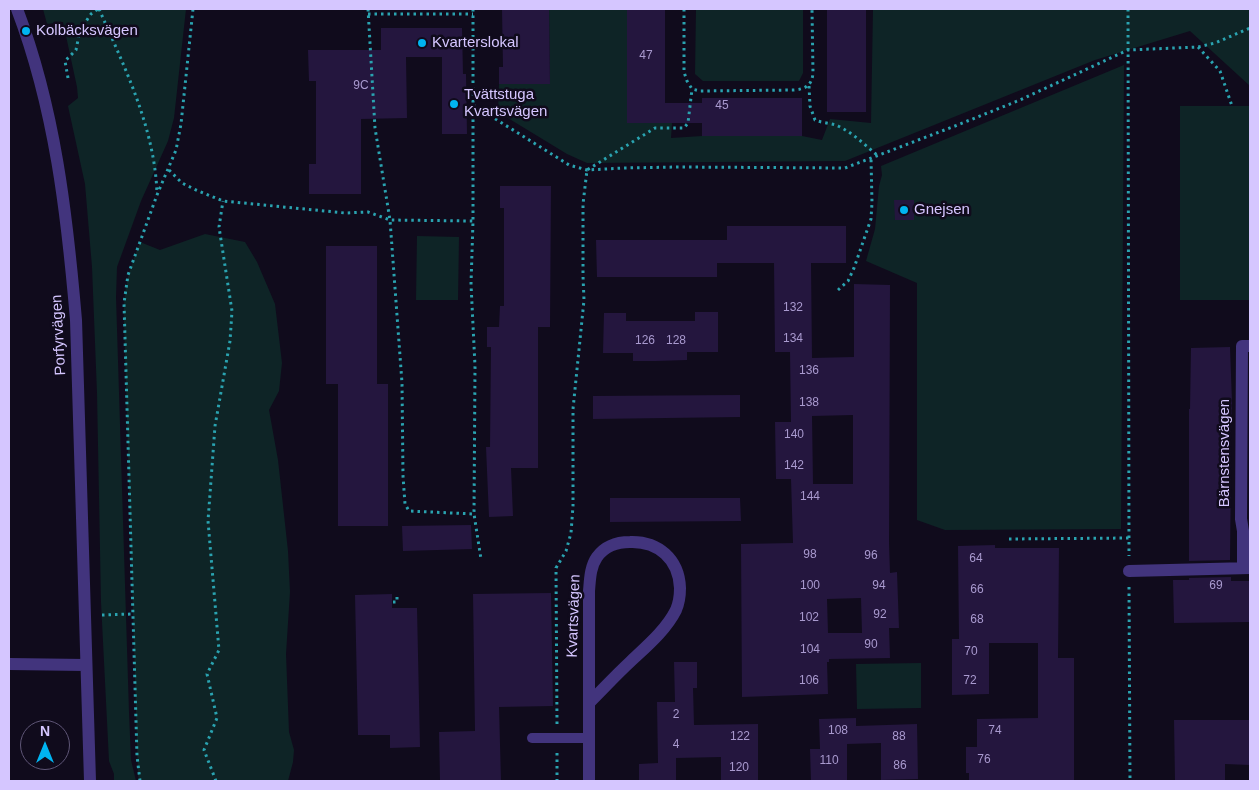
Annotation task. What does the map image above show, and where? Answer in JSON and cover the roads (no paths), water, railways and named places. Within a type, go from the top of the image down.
[{"type":"street","name":"Porfyrvägen","points":[[17,9],[26,31],[44,95],[66,210],[76,320],[90,781]]},
{"type":"street","name":"Bärnstensvägen","points":[[1129,571],[1247,568],[1241,519],[1242,346],[1250,346]]},
{"type":"street","name":"Kvartsvägen","points":[[589,781],[590,573],[594,563],[606,547],[619,542],[651,545],[660,549],[674,563],[679,579],[679,602],[659,634],[590,702]]},
{"type":"street","points":[[9,664],[85,665]]},
{"type":"lane","points":[[532,738],[589,738]]},
{"type":"place","name":"Kolbäcksvägen","points":[[26,31]]},
{"type":"place","name":"Kvarterslokal","points":[[422,43]]},
{"type":"place","name":"Tvättstuga Kvartsvägen","points":[[454,104]]},
{"type":"place","name":"Gnejsen","points":[[904,210]]}]
